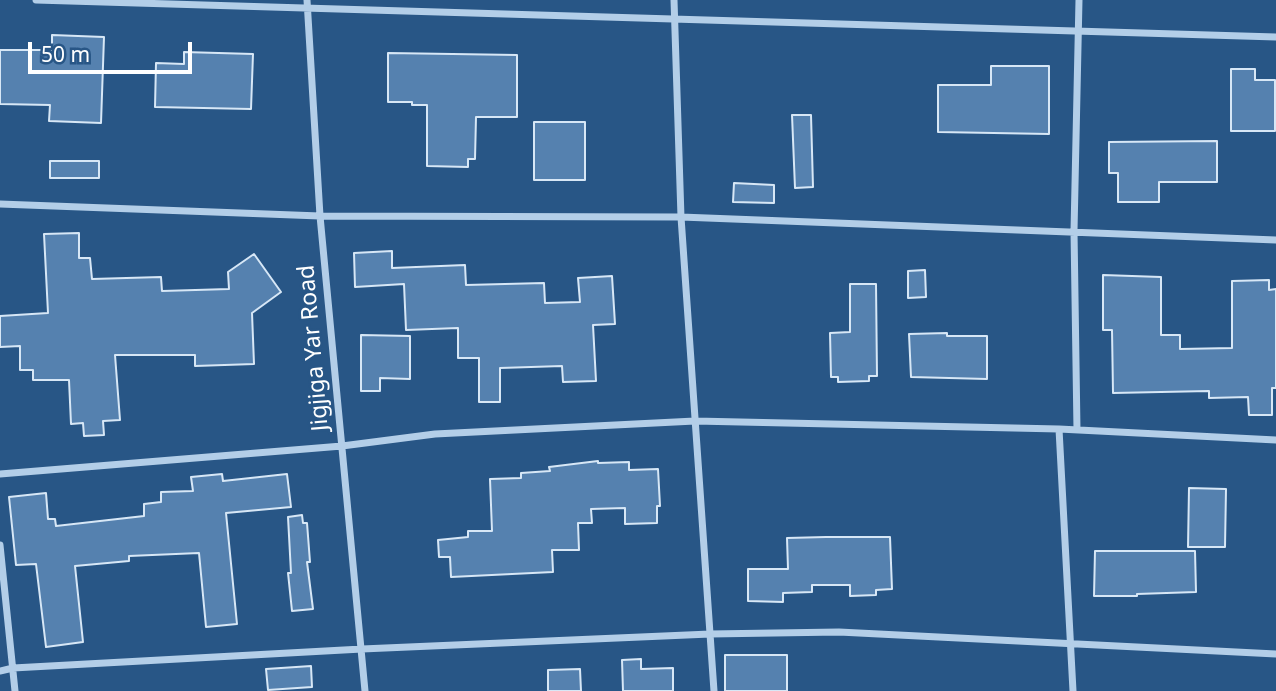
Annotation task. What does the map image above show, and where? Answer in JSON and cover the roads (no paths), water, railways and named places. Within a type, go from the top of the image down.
[{"type":"street","points":[[36,0],[307,3],[1078,33],[1276,37]]},
{"type":"street","points":[[674,0],[681,217],[713,691]]},
{"type":"street","points":[[1077,430],[1074,231],[1079,0]]},
{"type":"street","name":"Jigjiga Yar Road","points":[[307,3],[320,216],[365,691]]},
{"type":"street","points":[[0,204],[320,216],[681,217],[1276,240]]},
{"type":"street","points":[[0,474],[342,446],[435,434],[695,421],[1059,429],[1276,440]]},
{"type":"street","points":[[1059,429],[1073,691]]},
{"type":"street","points":[[0,545],[15,691]]},
{"type":"street","points":[[0,671],[13,668],[362,649],[710,634],[839,632],[1276,654]]}]
